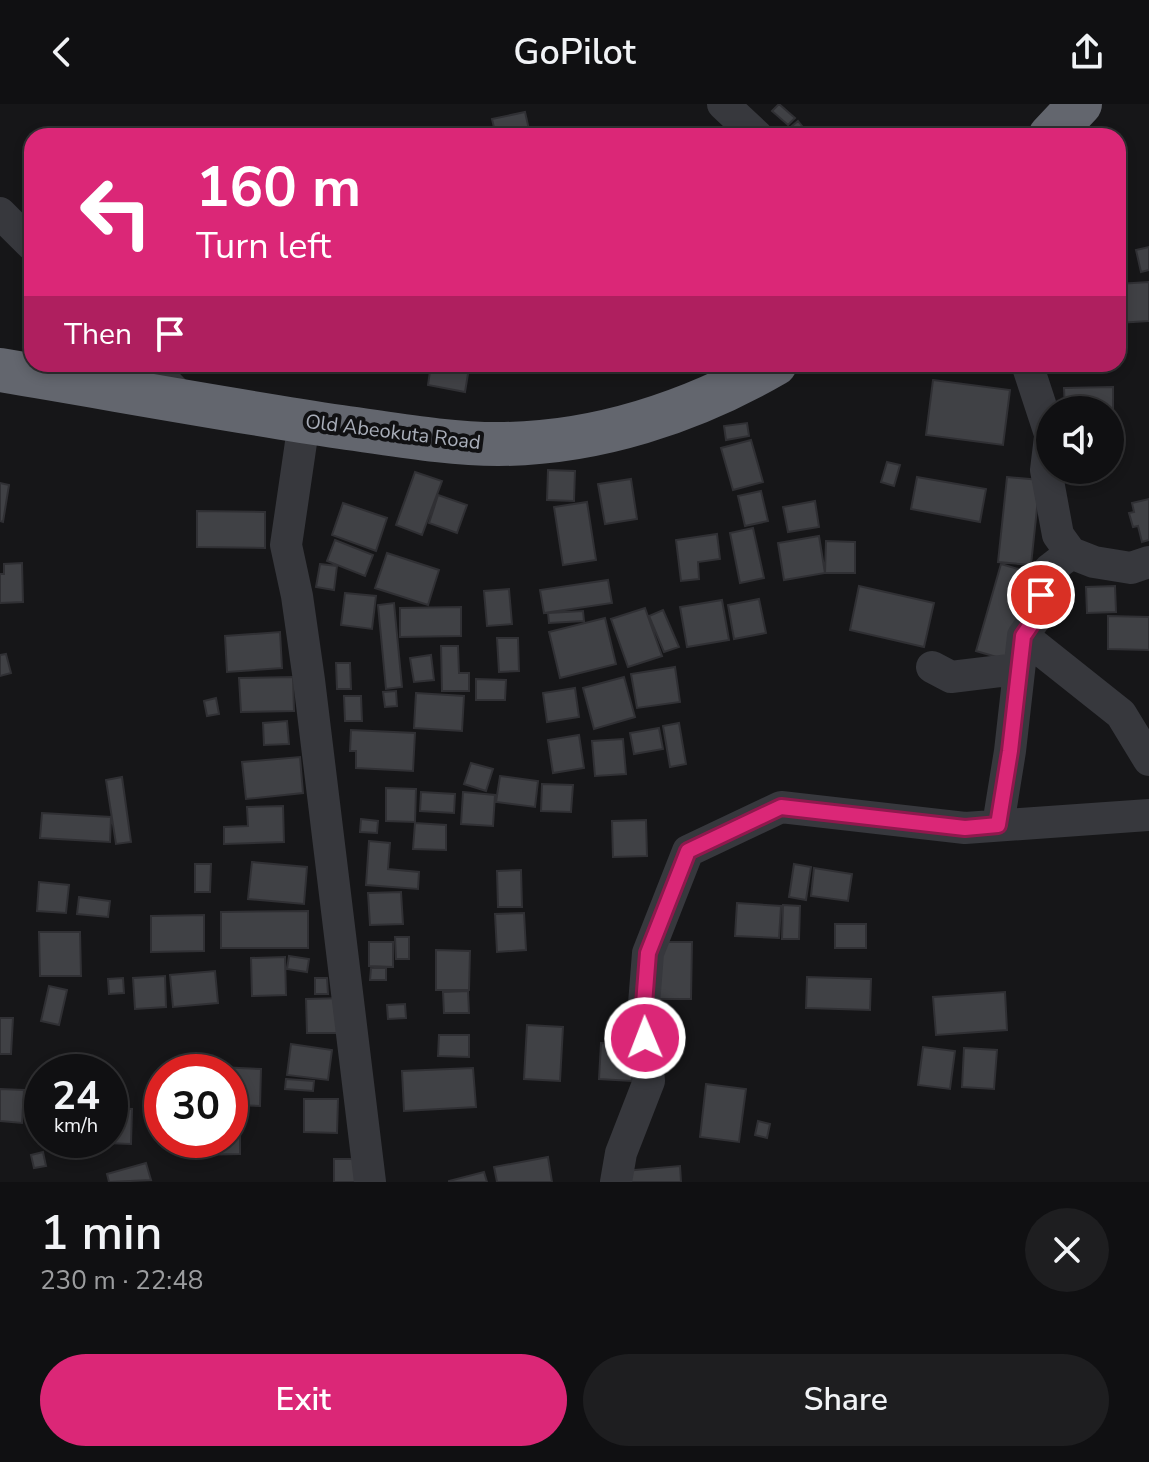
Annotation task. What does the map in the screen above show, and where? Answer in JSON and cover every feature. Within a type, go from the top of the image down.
[{"type":"highway","points":[[1058,128],[1080,104]]},
{"type":"highway","name":"Old Abeokuta Road","points":[[0,370],[304,422],[405,436],[498,444],[582,436],[647,422],[759,372]]},
{"type":"street","points":[[723,104],[748,128]]},
{"type":"street","points":[[0,213],[24,237]]},
{"type":"street","points":[[156,372],[184,401]]},
{"type":"street","points":[[1030,372],[1037,396]]},
{"type":"street","points":[[304,422],[286,545],[307,666],[370,1182]]},
{"type":"street","points":[[1049,484],[1058,535],[1071,553],[1094,562],[1131,568],[1149,562]]},
{"type":"street","points":[[998,825],[1023,636],[1034,620],[1049,570],[1071,553]]},
{"type":"street","points":[[1023,636],[1121,714],[1149,760]]},
{"type":"street","points":[[932,667],[951,677],[1018,669]]},
{"type":"street","points":[[616,1182],[621,1153],[649,1081],[643,1017],[648,953],[688,851],[781,807],[965,828],[1149,815]]},
{"type":"building","points":[[779,104],[795,118],[788,125],[772,111]]},
{"type":"building","points":[[525,112],[529,128],[494,128],[492,119]]},
{"type":"building","points":[[798,121],[804,128],[790,128]]},
{"type":"building","points":[[1149,247],[1149,270],[1141,272],[1136,250]]},
{"type":"building","points":[[1149,282],[1149,321],[1126,322],[1126,283]]},
{"type":"building","points":[[430,372],[468,372],[465,392],[428,385]]},
{"type":"building","points":[[933,380],[1010,390],[1003,445],[926,435]]},
{"type":"building","points":[[1113,387],[1113,396],[1064,396],[1064,388]]},
{"type":"building","points":[[747,423],[749,436],[726,440],[724,426]]},
{"type":"building","points":[[751,440],[763,482],[733,490],[721,448]]},
{"type":"building","points":[[887,462],[900,465],[894,486],[881,482]]},
{"type":"building","points":[[548,470],[575,471],[574,501],[547,500]]},
{"type":"building","points":[[415,472],[442,481],[422,535],[396,525]]},
{"type":"building","points":[[917,477],[986,489],[980,522],[911,509]]},
{"type":"building","points":[[1007,477],[1036,480],[1036,484],[1040,484],[1031,565],[998,562]]},
{"type":"building","points":[[631,479],[637,519],[605,524],[598,484]]},
{"type":"building","points":[[0,483],[9,485],[3,522],[0,521]]},
{"type":"building","points":[[761,491],[768,521],[745,526],[738,496]]},
{"type":"building","points":[[438,495],[467,505],[457,533],[429,523]]},
{"type":"building","points":[[1149,499],[1149,540],[1142,542],[1138,526],[1133,527],[1129,513],[1134,512],[1132,503]]},
{"type":"building","points":[[815,501],[819,527],[788,532],[783,507]]},
{"type":"building","points":[[587,502],[596,560],[563,565],[554,507]]},
{"type":"building","points":[[343,503],[387,518],[376,551],[332,535]]},
{"type":"building","points":[[197,511],[265,512],[265,548],[197,547]]},
{"type":"building","points":[[753,528],[764,578],[740,583],[730,533]]},
{"type":"building","points":[[717,534],[720,559],[698,562],[699,579],[681,581],[676,540]]},
{"type":"building","points":[[819,536],[825,573],[784,580],[778,543]]},
{"type":"building","points":[[335,540],[373,555],[365,576],[327,561]]},
{"type":"building","points":[[826,541],[855,542],[855,573],[825,573]]},
{"type":"building","points":[[387,553],[439,570],[428,605],[375,588]]},
{"type":"building","points":[[22,563],[23,602],[0,603],[0,574],[4,574],[4,564]]},
{"type":"building","points":[[320,564],[337,566],[334,590],[316,587]]},
{"type":"building","points":[[1001,564],[1032,573],[1007,660],[976,651]]},
{"type":"building","points":[[608,580],[612,603],[544,613],[540,590]]},
{"type":"building","points":[[859,586],[934,603],[924,647],[850,630]]},
{"type":"building","points":[[1115,586],[1116,612],[1087,613],[1086,587]]},
{"type":"building","points":[[509,589],[512,624],[487,626],[484,591]]},
{"type":"building","points":[[345,593],[376,596],[372,629],[341,625]]},
{"type":"building","points":[[759,599],[766,633],[734,639],[728,605]]},
{"type":"building","points":[[722,600],[729,640],[687,647],[680,607]]},
{"type":"building","points":[[394,603],[402,687],[386,689],[378,605]]},
{"type":"building","points":[[461,607],[461,636],[400,637],[400,608]]},
{"type":"building","points":[[645,608],[662,656],[628,667],[611,619]]},
{"type":"building","points":[[663,610],[679,647],[664,652],[649,616]]},
{"type":"building","points":[[583,611],[584,621],[549,623],[548,613]]},
{"type":"building","points":[[1108,616],[1149,617],[1149,650],[1108,649]]},
{"type":"building","points":[[605,618],[616,664],[560,678],[549,632]]},
{"type":"building","points":[[280,632],[282,668],[227,672],[225,636]]},
{"type":"building","points":[[497,638],[518,638],[519,671],[499,672]]},
{"type":"building","points":[[441,646],[458,646],[459,673],[469,673],[469,691],[442,691]]},
{"type":"building","points":[[6,654],[11,673],[0,676],[0,655]]},
{"type":"building","points":[[431,655],[434,680],[414,682],[410,658]]},
{"type":"building","points":[[336,663],[350,663],[351,689],[337,689]]},
{"type":"building","points":[[675,667],[680,702],[637,708],[631,674]]},
{"type":"building","points":[[293,677],[294,711],[241,712],[239,678]]},
{"type":"building","points":[[624,677],[635,717],[594,729],[583,688]]},
{"type":"building","points":[[476,679],[506,680],[505,700],[476,700]]},
{"type":"building","points":[[575,688],[579,717],[547,722],[543,693]]},
{"type":"building","points":[[396,691],[397,706],[385,707],[383,692]]},
{"type":"building","points":[[416,693],[464,696],[462,731],[414,728]]},
{"type":"building","points":[[344,696],[361,696],[362,721],[345,721]]},
{"type":"building","points":[[216,698],[219,714],[207,716],[204,701]]},
{"type":"building","points":[[287,721],[289,744],[264,745],[263,723]]},
{"type":"building","points":[[679,723],[686,764],[670,767],[663,726]]},
{"type":"building","points":[[659,728],[663,749],[634,754],[630,733]]},
{"type":"building","points":[[351,730],[415,733],[413,771],[356,768],[356,751],[350,751]]},
{"type":"building","points":[[579,735],[584,768],[553,773],[548,740]]},
{"type":"building","points":[[623,739],[626,774],[595,776],[592,741]]},
{"type":"building","points":[[300,757],[303,793],[246,799],[242,762]]},
{"type":"building","points":[[471,763],[493,769],[486,791],[464,784]]},
{"type":"building","points":[[500,776],[538,781],[535,807],[496,802]]},
{"type":"building","points":[[122,777],[131,842],[116,844],[106,780]]},
{"type":"building","points":[[542,784],[573,785],[571,812],[541,811]]},
{"type":"building","points":[[386,788],[416,789],[415,822],[386,821]]},
{"type":"building","points":[[421,792],[455,794],[454,813],[420,811]]},
{"type":"building","points":[[463,792],[495,795],[493,826],[461,824]]},
{"type":"building","points":[[283,806],[284,842],[224,844],[224,827],[248,826],[247,807]]},
{"type":"building","points":[[42,813],[111,817],[110,842],[40,838]]},
{"type":"building","points":[[361,819],[378,821],[377,833],[360,832]]},
{"type":"building","points":[[646,820],[647,856],[613,857],[612,821]]},
{"type":"building","points":[[415,823],[446,825],[446,850],[413,849]]},
{"type":"building","points":[[369,841],[390,843],[388,869],[419,872],[418,889],[366,885]]},
{"type":"building","points":[[252,862],[307,867],[304,904],[248,899]]},
{"type":"building","points":[[195,864],[211,864],[210,892],[195,892]]},
{"type":"building","points":[[794,864],[811,867],[806,900],[789,897]]},
{"type":"building","points":[[814,868],[852,874],[848,901],[811,896]]},
{"type":"building","points":[[521,870],[522,907],[498,907],[497,871]]},
{"type":"building","points":[[39,882],[69,885],[66,913],[37,911]]},
{"type":"building","points":[[401,892],[403,924],[370,925],[368,893]]},
{"type":"building","points":[[79,897],[110,901],[108,917],[77,914]]},
{"type":"building","points":[[737,903],[781,906],[779,938],[735,936]]},
{"type":"building","points":[[783,905],[800,906],[799,939],[782,939]]},
{"type":"building","points":[[308,911],[308,948],[221,948],[221,912]]},
{"type":"building","points":[[524,913],[526,950],[497,952],[495,914]]},
{"type":"building","points":[[204,915],[204,951],[151,952],[151,916]]},
{"type":"building","points":[[835,924],[866,924],[866,948],[835,948]]},
{"type":"building","points":[[39,932],[80,932],[81,976],[40,976]]},
{"type":"building","points":[[395,937],[409,937],[409,959],[396,959]]},
{"type":"building","points":[[369,942],[393,942],[393,967],[369,966]]},
{"type":"building","points":[[657,942],[692,942],[691,999],[657,999]]},
{"type":"building","points":[[436,950],[470,951],[469,990],[436,990]]},
{"type":"building","points":[[289,956],[309,959],[307,972],[287,969]]},
{"type":"building","points":[[285,957],[286,995],[252,996],[251,958]]},
{"type":"building","points":[[371,968],[386,968],[386,980],[370,980]]},
{"type":"building","points":[[215,971],[218,1003],[173,1007],[170,975]]},
{"type":"building","points":[[165,976],[166,1007],[135,1009],[133,978]]},
{"type":"building","points":[[807,977],[871,979],[870,1010],[806,1008]]},
{"type":"building","points":[[123,978],[124,993],[109,994],[108,979]]},
{"type":"building","points":[[315,978],[327,978],[328,994],[315,994]]},
{"type":"building","points":[[49,986],[67,990],[59,1025],[41,1021]]},
{"type":"building","points":[[468,991],[469,1013],[444,1013],[443,992]]},
{"type":"building","points":[[1005,992],[1007,1030],[936,1035],[933,997]]},
{"type":"building","points":[[346,998],[346,1033],[307,1033],[306,999]]},
{"type":"building","points":[[405,1004],[406,1018],[388,1019],[387,1005]]},
{"type":"building","points":[[0,1018],[13,1018],[11,1054],[0,1054]]},
{"type":"building","points":[[527,1025],[563,1027],[560,1081],[524,1079]]},
{"type":"building","points":[[677,1028],[679,1045],[662,1047],[659,1030]]},
{"type":"building","points":[[439,1035],[469,1035],[469,1057],[438,1056]]},
{"type":"building","points":[[601,1043],[634,1045],[632,1081],[599,1079]]},
{"type":"building","points":[[291,1044],[332,1050],[328,1080],[287,1075]]},
{"type":"building","points":[[923,1047],[955,1051],[950,1089],[918,1085]]},
{"type":"building","points":[[964,1048],[997,1050],[994,1089],[962,1087]]},
{"type":"building","points":[[248,1068],[261,1069],[260,1106],[248,1106]]},
{"type":"building","points":[[473,1068],[476,1107],[404,1111],[402,1071]]},
{"type":"building","points":[[286,1079],[314,1081],[313,1091],[285,1089]]},
{"type":"building","points":[[706,1084],[746,1089],[739,1142],[700,1137]]},
{"type":"building","points":[[0,1089],[24,1090],[22,1123],[0,1121]]},
{"type":"building","points":[[304,1099],[338,1099],[337,1133],[304,1132]]},
{"type":"building","points":[[128,1109],[132,1109],[131,1144],[128,1144]]},
{"type":"building","points":[[758,1121],[770,1124],[767,1138],[755,1135]]},
{"type":"building","points":[[548,1157],[552,1182],[497,1182],[494,1167]]},
{"type":"building","points":[[32,1158],[44,1158],[46,1166],[34,1168]]},
{"type":"building","points":[[334,1159],[359,1159],[359,1182],[334,1182]]},
{"type":"building","points":[[146,1163],[151,1180],[109,1182],[107,1174]]},
{"type":"building","points":[[680,1166],[681,1182],[625,1182],[624,1171]]},
{"type":"building","points":[[484,1172],[487,1182],[449,1182],[449,1181]]},
{"type":"route","points":[[645,1038],[643,1017],[648,953],[688,851],[781,807],[965,828],[998,825],[1023,636],[1034,620],[1041,595]]}]
